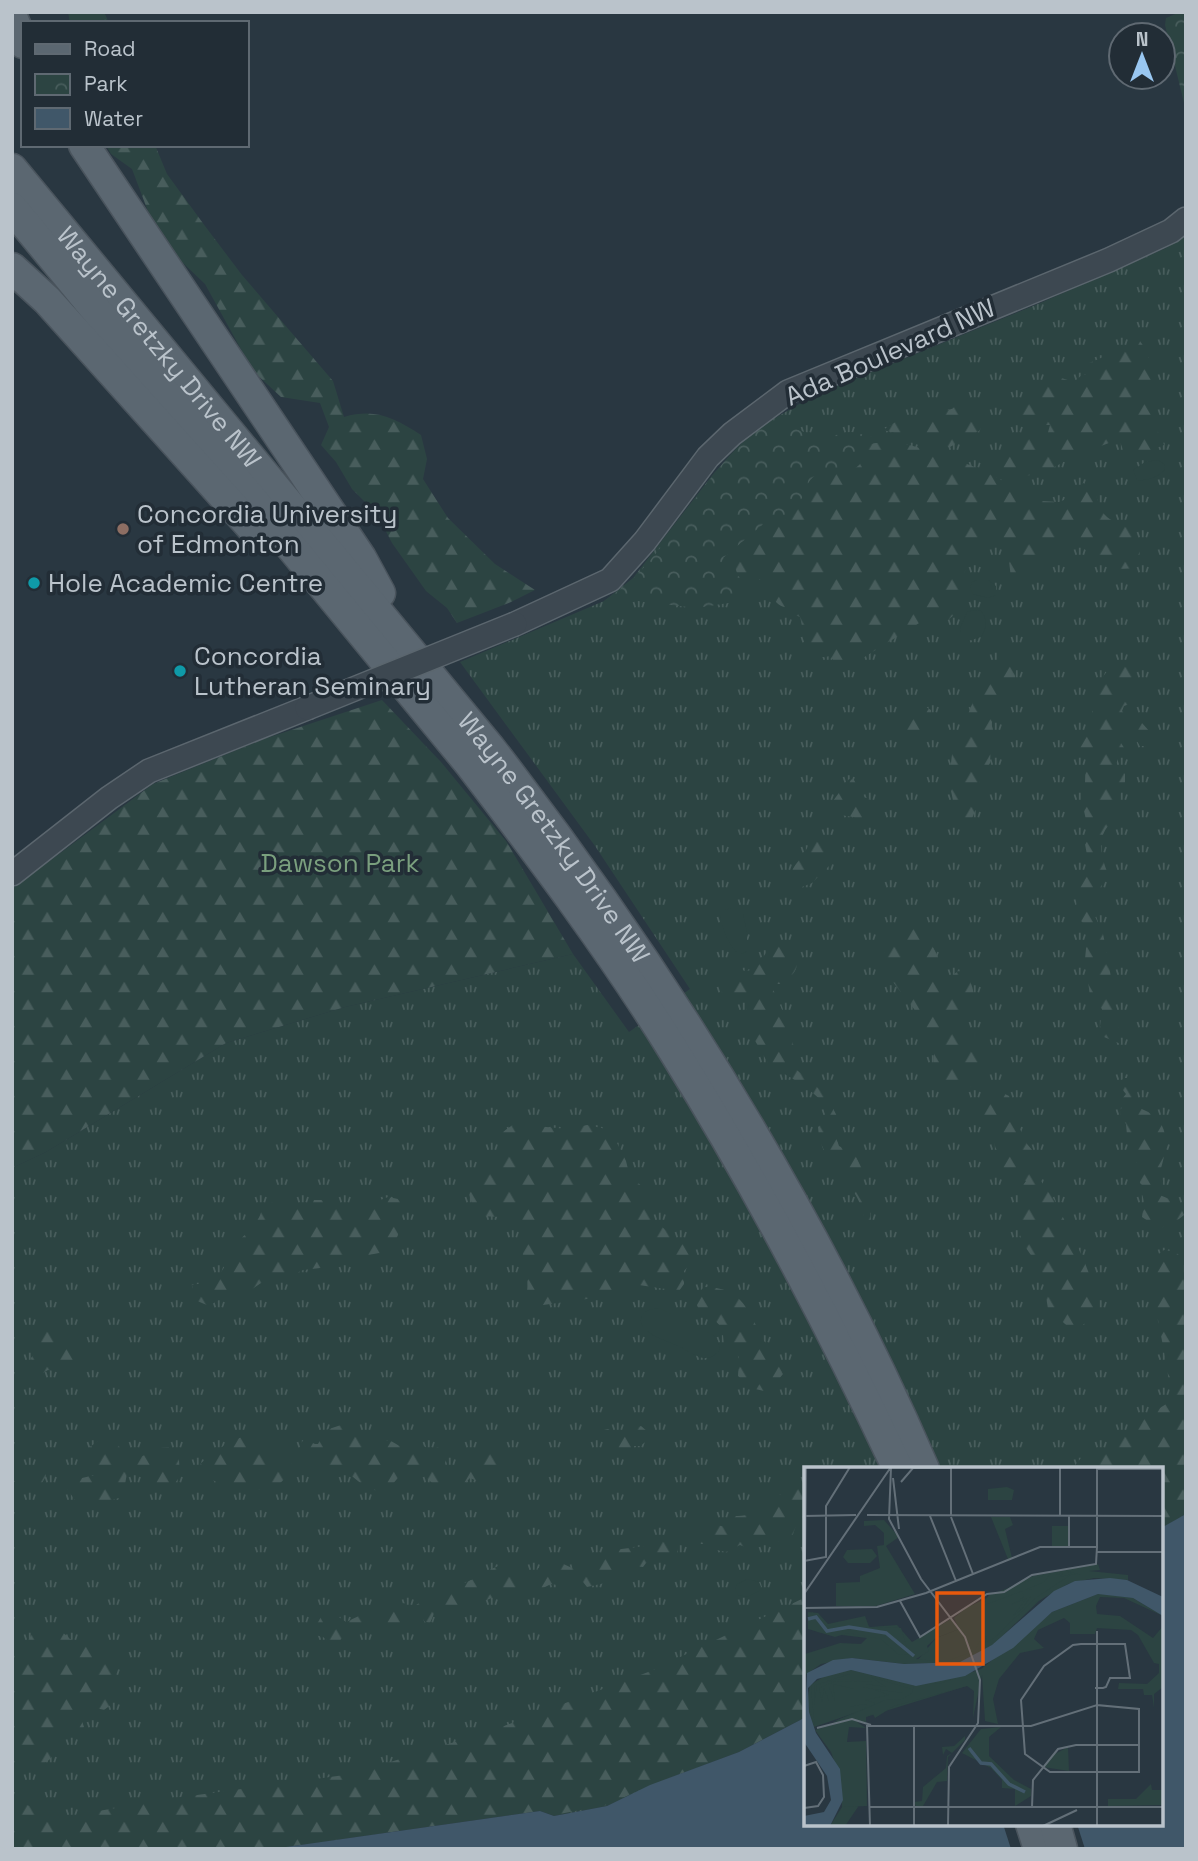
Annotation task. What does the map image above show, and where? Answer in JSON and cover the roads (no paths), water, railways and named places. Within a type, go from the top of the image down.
[{"type":"main road","points":[[12,17],[21,38]]},
{"type":"main road","points":[[85,147],[361,558],[397,656]]},
{"type":"main road","name":"Wayne Gretzky Drive NW","points":[[12,169],[397,656],[468,763],[538,853],[674,1051],[796,1263],[852,1370],[897,1467]]},
{"type":"main road","name":"Wayne Gretzky Drive NW","points":[[12,208],[397,656],[490,748],[562,843],[634,944],[696,1039],[789,1197],[879,1372],[922,1467]]},
{"type":"main road","points":[[12,268],[47,300],[302,584],[397,656]]},
{"type":"main road","points":[[1032,1826],[1038,1849]]},
{"type":"main road","points":[[1056,1826],[1062,1849]]},
{"type":"street","name":"Ada Boulevard NW","points":[[12,874],[109,797],[167,762],[515,624],[610,580],[645,541],[708,457],[732,434],[788,392],[1109,260],[1171,231],[1186,219]]},
{"type":"water","points":[[1186,1514],[1186,1849],[272,1849],[540,1811],[554,1816],[607,1806],[650,1785],[739,1752],[804,1718],[804,1826],[1163,1826],[1163,1527]]},
{"type":"place","name":"Concordia University of Edmonton","points":[[123,529]]},
{"type":"place","name":"Hole Academic Centre","points":[[34,583]]},
{"type":"place","name":"Concordia Lutheran Seminary","points":[[180,671]]},
{"type":"park label","name":"Dawson Park","points":[[340,863]]}]
